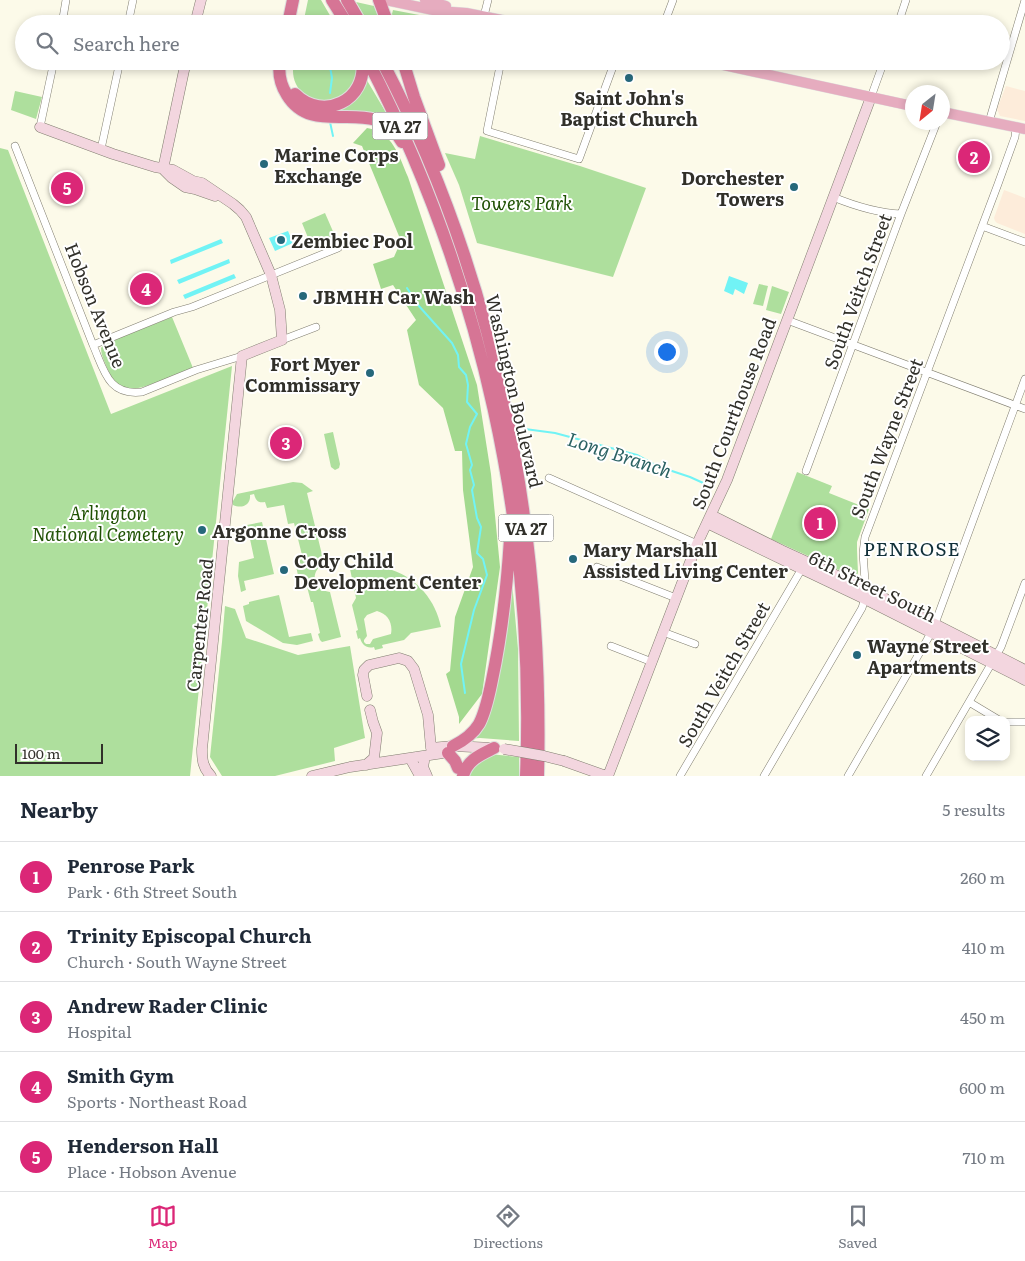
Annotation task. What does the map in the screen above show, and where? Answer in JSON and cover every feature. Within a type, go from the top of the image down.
[{"type":"highway","points":[[290,15],[294,0]]},
{"type":"highway","points":[[298,15],[301,0]]},
{"type":"highway","points":[[332,0],[338,15]]},
{"type":"highway","points":[[332,0],[341,15]]},
{"type":"highway","points":[[379,0],[385,15]]},
{"type":"highway","points":[[348,1],[357,15]]},
{"type":"highway","points":[[280,70],[282,86],[290,100],[300,109],[324,117],[370,118],[378,120],[390,128],[400,138],[429,193]]},
{"type":"highway","points":[[286,70],[290,86],[296,95],[309,104],[324,107],[340,104],[349,98],[359,85],[362,70]]},
{"type":"highway","name":"Washington Boulevard","points":[[372,70],[404,134],[429,193],[454,262],[485,368],[502,452],[520,574],[526,653],[528,716],[526,774]]},
{"type":"highway","name":"Washington Boulevard","points":[[386,70],[434,172],[456,230],[474,286],[508,422],[526,528],[533,592],[539,719],[538,776]]},
{"type":"highway","points":[[406,70],[460,225],[474,286]]},
{"type":"highway","points":[[460,773],[455,761],[440,751],[465,738],[476,728],[486,705],[502,624],[512,514]]},
{"type":"highway","points":[[460,773],[464,758],[473,747]]},
{"type":"highway","points":[[460,773],[473,759],[499,749]]},
{"type":"main road","points":[[386,0],[438,10],[478,15]]},
{"type":"main road","points":[[425,0],[440,2],[466,13]]},
{"type":"main road","points":[[746,70],[905,104]]},
{"type":"main road","points":[[950,114],[1021,129]]},
{"type":"street","points":[[64,15],[66,0]]},
{"type":"street","points":[[130,15],[133,0]]},
{"type":"street","points":[[197,15],[201,0]]},
{"type":"street","points":[[484,15],[488,0]]},
{"type":"street","points":[[667,15],[673,0]]},
{"type":"street","points":[[901,15],[906,0]]},
{"type":"street","points":[[1010,49],[1024,0]]},
{"type":"street","points":[[52,70],[40,127],[163,169],[185,187],[228,201],[246,217],[271,275],[280,310],[282,340]]},
{"type":"street","points":[[101,149],[118,70]]},
{"type":"street","points":[[163,169],[184,70]]},
{"type":"street","points":[[499,70],[487,131],[579,159],[612,70]]},
{"type":"street","name":"South Courthouse Road","points":[[607,776],[697,544],[733,465],[881,70]]},
{"type":"street","points":[[989,122],[1004,70]]},
{"type":"street","name":"South Wayne Street","points":[[865,594],[863,553],[865,537],[1015,137],[1021,129]]},
{"type":"street","name":"South Veitch Street","points":[[806,471],[901,214],[935,130]]},
{"type":"street","name":"Hobson Avenue","points":[[15,146],[106,375],[122,391],[142,392],[196,370],[242,356],[316,327]]},
{"type":"street","points":[[833,197],[861,208],[901,214]]},
{"type":"street","points":[[982,226],[1025,242]]},
{"type":"street","points":[[93,345],[338,248]]},
{"type":"street","points":[[787,320],[1025,409]]},
{"type":"street","name":"Carpenter Road","points":[[210,776],[204,766],[202,749],[242,356]]},
{"type":"street","points":[[848,776],[933,628],[1025,379]]},
{"type":"street","points":[[549,478],[697,544]]},
{"type":"street","name":"6th Street South","points":[[709,519],[933,628],[994,660],[1025,680]]},
{"type":"street","name":"South Veitch Street","points":[[680,776],[804,565]]},
{"type":"street","points":[[597,567],[676,598]]},
{"type":"street","points":[[926,776],[1001,647],[1025,584]]},
{"type":"street","points":[[764,776],[862,608],[865,594]]},
{"type":"street","points":[[663,632],[695,644]]},
{"type":"street","points":[[611,646],[652,662]]},
{"type":"street","points":[[367,696],[363,675],[364,670],[369,665],[399,658],[408,661],[414,669],[440,751]]},
{"type":"street","name":"6th Street South","points":[[994,660],[1025,670]]},
{"type":"street","points":[[969,702],[993,716]]},
{"type":"street","points":[[370,710],[377,733],[370,762]]},
{"type":"street","points":[[1010,722],[1025,722]]},
{"type":"street","points":[[312,776],[370,762],[410,758],[440,751],[473,747],[499,749],[564,760],[607,776]]},
{"type":"street","points":[[427,776],[423,767],[440,751]]},
{"type":"street","points":[[410,758],[420,776]]},
{"type":"shaded area","points":[[1006,86],[1025,91],[1025,121],[1000,116],[997,109]]},
{"type":"shaded area","points":[[1004,190],[1025,198],[1025,234],[995,221],[994,218]]},
{"type":"green space","points":[[308,0],[321,0],[330,15],[305,15]]},
{"type":"green space","points":[[356,2],[374,6],[378,15],[364,15]]},
{"type":"green space","points":[[393,10],[419,15],[392,15]]},
{"type":"green space","points":[[294,70],[355,70],[355,78],[348,91],[337,98],[324,100],[311,98],[300,90],[294,78]]},
{"type":"green space","points":[[365,77],[391,121],[325,110]]},
{"type":"green space","points":[[15,91],[42,97],[36,119],[11,110]]},
{"type":"green space","points":[[367,128],[376,130],[389,140],[398,153],[408,177],[477,385],[491,474],[500,567],[482,694],[459,724],[459,717],[446,674],[450,671],[455,617],[473,567],[463,490],[462,451],[455,451],[443,408],[419,385],[407,330],[416,320],[393,285],[381,289],[373,264],[394,257],[401,241],[362,146],[353,143]]},
{"type":"green space","name":"Towers Park","points":[[480,136],[646,188],[613,277],[477,243],[459,185],[445,153],[475,159]]},
{"type":"green space","name":"Arlington National Cemetery","points":[[0,148],[8,150],[111,414],[232,366],[190,776],[0,776]]},
{"type":"green space","points":[[325,213],[335,236],[311,245],[302,223]]},
{"type":"green space","points":[[759,284],[768,286],[763,306],[753,304]]},
{"type":"green space","points":[[772,286],[789,292],[781,314],[766,310]]},
{"type":"green space","points":[[172,317],[193,368],[137,388],[130,389],[118,384],[113,379],[103,359],[101,348],[104,344]]},
{"type":"green space","points":[[333,432],[340,464],[339,468],[335,470],[331,467],[324,434]]},
{"type":"green space","points":[[797,472],[832,486],[829,493],[869,509],[857,542],[857,575],[852,576],[771,539]]},
{"type":"green space","points":[[293,482],[302,483],[313,491],[307,493],[324,563],[316,571],[315,580],[320,588],[330,592],[341,637],[322,642],[318,634],[320,633],[313,602],[311,602],[305,579],[299,580],[296,561],[303,559],[294,523],[288,524],[284,505],[267,508],[265,502],[258,501],[254,494],[250,495],[247,504],[240,507],[233,505],[237,494]]},
{"type":"green space","points":[[262,522],[274,574],[244,581],[246,590],[241,592],[238,576],[239,562],[254,558],[247,525]]},
{"type":"green space","points":[[364,566],[382,568],[392,570],[410,579],[430,600],[435,608],[441,627],[411,633],[404,640],[382,645],[383,648],[375,650],[374,647],[365,646],[360,638],[358,639],[356,631],[358,630],[352,605],[356,598],[350,569]],"holes":[[[377,611],[389,619],[391,634],[373,639],[370,644],[366,644],[364,642],[367,636],[364,619],[367,615]]]},
{"type":"green space","points":[[511,570],[518,649],[519,741],[467,739],[478,730]]},
{"type":"green space","points":[[279,595],[289,637],[311,633],[313,641],[297,645],[283,643],[246,621],[243,606],[249,604],[249,602]]},
{"type":"green space","points":[[225,606],[235,609],[246,638],[298,655],[350,646],[365,738],[334,748],[335,761],[275,776],[222,776],[210,757]]},
{"type":"green space","points":[[489,754],[519,757],[519,776],[466,776],[466,773]]},
{"type":"water","name":"Zembiec Pool","points":[[288,231],[293,243],[275,251],[269,238]]},
{"type":"water","points":[[221,239],[223,243],[171,264],[170,260]]},
{"type":"water","points":[[229,259],[230,263],[179,284],[177,280]]},
{"type":"water","points":[[234,274],[236,278],[185,299],[183,295]]},
{"type":"water","points":[[729,276],[748,283],[744,294],[735,289],[733,295],[724,291]]},
{"type":"waterway","name":"Long Branch","points":[[330,93],[332,78],[331,70]]},
{"type":"waterway","name":"Long Branch","points":[[330,122],[333,136]]},
{"type":"waterway","points":[[407,288],[418,305],[452,343],[458,355],[459,367],[466,375],[468,385],[467,402],[477,414],[470,427],[466,444],[472,465],[470,470],[474,485],[472,490],[477,518],[481,527],[477,553],[483,559],[487,575],[474,610],[461,664],[465,693]]},
{"type":"waterway","name":"Long Branch","points":[[525,429],[555,433],[637,455],[657,466],[712,487]]},
{"type":"place","name":"Saint John's Baptist Church","points":[[629,78]]},
{"type":"place","name":"Trinity Episcopal Church","points":[[974,157]]},
{"type":"place","name":"Marine Corps Exchange","points":[[264,164]]},
{"type":"place","name":"Dorchester Towers","points":[[794,187]]},
{"type":"place","name":"Henderson Hall","points":[[67,188]]},
{"type":"place","name":"Zembiec Pool","points":[[281,240]]},
{"type":"place","name":"Smith Gym","points":[[146,289]]},
{"type":"place","name":"JBMHH Car Wash","points":[[303,296]]},
{"type":"place","name":"Fort Myer Commissary","points":[[370,373]]},
{"type":"place","name":"Andrew Rader Clinic","points":[[286,443]]},
{"type":"place","name":"Penrose Park","points":[[820,523]]},
{"type":"place","name":"Argonne Cross","points":[[202,530]]},
{"type":"place","name":"Mary Marshall Assisted Living Center","points":[[573,559]]},
{"type":"place","name":"Cody Child Development Center","points":[[284,570]]},
{"type":"place","name":"Wayne Street Apartments","points":[[857,655]]},
{"type":"district","name":"PENROSE","points":[[912,548]]}]
